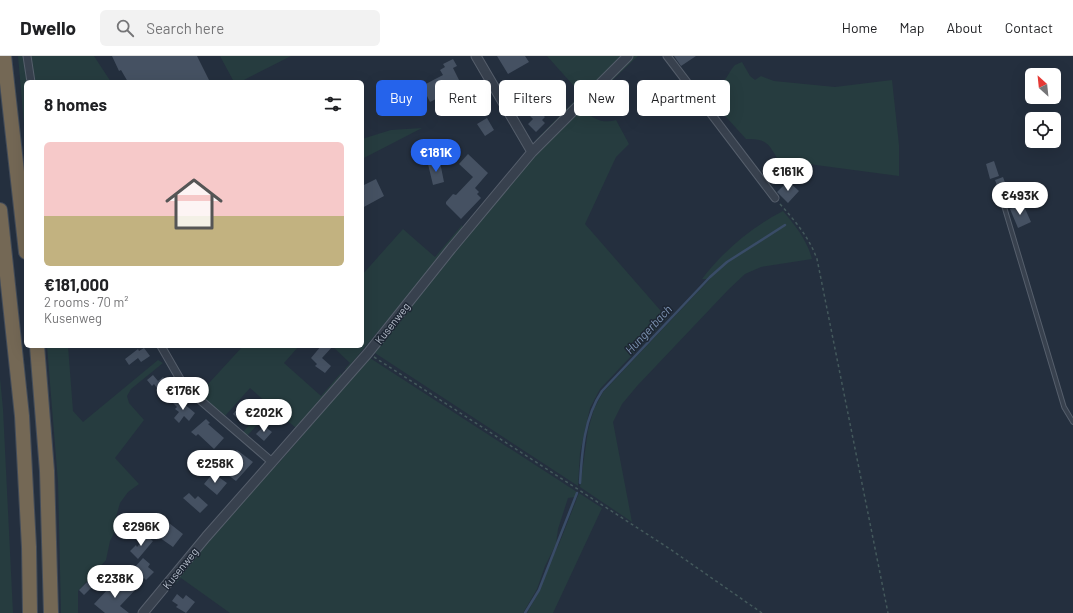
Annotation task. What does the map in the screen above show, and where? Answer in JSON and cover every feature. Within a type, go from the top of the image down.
[{"type":"highway","points":[[4,56],[24,234]]},
{"type":"highway","points":[[0,210],[22,416],[29,547],[30,613]]},
{"type":"highway","points":[[36,348],[47,479],[51,613]]},
{"type":"street","points":[[27,56],[31,80]]},
{"type":"street","points":[[476,56],[532,152]]},
{"type":"street","name":"Kusenweg","points":[[143,613],[206,537],[368,353],[451,248],[532,152],[628,56]]},
{"type":"street","points":[[667,56],[775,198]]},
{"type":"street","points":[[162,348],[184,386],[272,462]]},
{"type":"lane","points":[[1001,196],[1064,407],[1073,422]]},
{"type":"path","points":[[775,198],[802,231],[812,246],[817,259],[888,613]]},
{"type":"path","points":[[368,353],[670,549],[762,613]]},
{"type":"green space","points":[[18,56],[24,56],[27,80],[24,80],[24,125]]},
{"type":"green space","points":[[30,56],[94,56],[110,80],[34,80]]},
{"type":"green space","points":[[220,56],[291,56],[244,80],[233,80]]},
{"type":"green space","points":[[547,56],[624,56],[600,80],[574,80],[574,86]]},
{"type":"green space","points":[[633,56],[638,56],[613,80],[609,80]]},
{"type":"green space","points":[[742,62],[750,76],[755,80],[761,76],[774,81],[835,87],[892,80],[899,145],[899,176],[778,160],[769,146],[763,141],[746,139],[725,116],[730,116],[730,80],[724,80],[735,65]]},
{"type":"green space","points":[[574,101],[574,106],[566,114],[566,109]]},
{"type":"green space","points":[[574,114],[574,116],[591,116],[602,121],[616,120],[629,144],[616,157],[585,224],[667,318],[600,389],[590,408],[585,430],[580,453],[578,486],[375,353],[375,349],[436,272],[542,146]]},
{"type":"green space","points":[[559,116],[564,116],[540,140],[536,140]]},
{"type":"green space","points":[[422,128],[364,158],[364,138],[391,130]]},
{"type":"green space","points":[[783,211],[804,239],[812,259],[761,267],[745,274],[637,386],[622,404],[613,422],[632,522],[580,487],[588,430],[594,409],[603,392],[710,279],[702,279],[719,259],[749,232],[771,217]]},
{"type":"green space","points":[[462,225],[463,229],[346,370],[345,369],[350,363],[334,348],[364,348],[364,273],[403,229],[435,257]]},
{"type":"green space","points":[[47,348],[68,348],[73,411],[83,422],[158,360],[163,363],[131,389],[127,396],[129,403],[144,420],[115,458],[139,484],[128,492],[120,503],[116,517],[117,527],[110,541],[106,560],[78,591],[78,613],[61,613],[58,482]]},
{"type":"green space","points":[[241,348],[297,348],[284,363],[321,396],[341,373],[342,378],[296,428],[272,408],[247,436],[243,432],[268,404],[250,388],[225,416],[199,394]]},
{"type":"green space","points":[[370,358],[577,492],[575,497],[568,498],[558,529],[556,544],[545,566],[537,589],[523,613],[230,613],[181,578],[173,586],[171,584],[210,537],[274,465],[276,466],[303,435],[301,433],[366,360]]},
{"type":"green space","points":[[0,378],[3,409],[13,613],[0,613]]},
{"type":"green space","points":[[579,493],[602,508],[553,613],[527,613],[540,590],[548,566],[559,544]]},
{"type":"building","points":[[112,56],[197,56],[209,80],[127,80],[121,70],[119,71]]},
{"type":"building","points":[[497,56],[525,56],[529,62],[508,74]]},
{"type":"building","points":[[674,56],[696,56],[681,66]]},
{"type":"building","points":[[453,59],[457,66],[453,68],[459,80],[435,80],[435,100],[430,102],[427,96],[427,83],[443,75],[440,70],[445,67],[443,64]]},
{"type":"building","points":[[530,116],[545,117],[542,120],[545,123],[536,132],[528,124],[533,119]]},
{"type":"building","points":[[487,118],[494,130],[485,136],[477,124]]},
{"type":"building","points":[[453,144],[457,152],[442,161],[437,154]]},
{"type":"building","points":[[468,154],[488,173],[475,188],[479,192],[477,194],[481,198],[461,219],[446,204],[446,202],[453,194],[456,195],[473,177],[459,164]]},
{"type":"building","points":[[994,161],[999,176],[990,179],[986,164]]},
{"type":"building","points":[[440,162],[444,182],[433,185],[428,164]]},
{"type":"building","points":[[1003,177],[1007,188],[999,191],[995,180]]},
{"type":"building","points":[[376,179],[384,196],[364,207],[364,185]]},
{"type":"building","points":[[788,181],[799,191],[788,203],[777,192]]},
{"type":"building","points":[[1023,204],[1031,222],[1018,228],[1010,209]]},
{"type":"building","points":[[144,348],[150,356],[141,362],[138,358],[129,365],[125,359],[138,349],[139,351]]},
{"type":"building","points":[[319,348],[331,348],[322,358],[331,366],[325,373],[315,366],[317,364],[311,358]]},
{"type":"building","points":[[153,375],[158,381],[163,377],[171,386],[161,394],[154,384],[152,386],[147,380]]},
{"type":"building","points":[[177,398],[195,413],[189,421],[184,416],[179,423],[174,418],[179,412],[175,409],[177,407],[173,403]]},
{"type":"building","points":[[240,406],[252,417],[245,425],[233,414]]},
{"type":"building","points":[[206,419],[210,423],[208,424],[224,438],[214,449],[198,434],[196,436],[191,432]]},
{"type":"building","points":[[264,426],[272,432],[264,441],[256,434]]},
{"type":"building","points":[[237,450],[253,462],[236,481],[228,475],[239,461],[232,455]]},
{"type":"building","points":[[213,473],[227,483],[217,495],[204,484]]},
{"type":"building","points":[[189,493],[195,499],[198,496],[208,505],[200,513],[183,498]]},
{"type":"building","points":[[164,519],[183,534],[173,547],[153,533]]},
{"type":"building","points":[[146,536],[153,541],[138,559],[130,551],[136,545],[137,547]]},
{"type":"building","points":[[143,558],[150,564],[148,567],[154,572],[146,580],[134,568]]},
{"type":"building","points":[[125,579],[136,589],[120,606],[129,613],[105,613],[94,604],[109,588],[113,592]]},
{"type":"building","points":[[89,580],[94,585],[84,595],[79,590]]},
{"type":"building","points":[[177,594],[183,599],[186,595],[195,602],[186,613],[176,607],[178,605],[172,601]]},
{"type":"waterway","name":"Hungerbach","points":[[580,483],[585,435],[591,412],[602,391],[710,277],[727,262],[785,225]]},
{"type":"waterway","name":"Hungerbach","points":[[525,613],[539,590],[577,493]]}]
